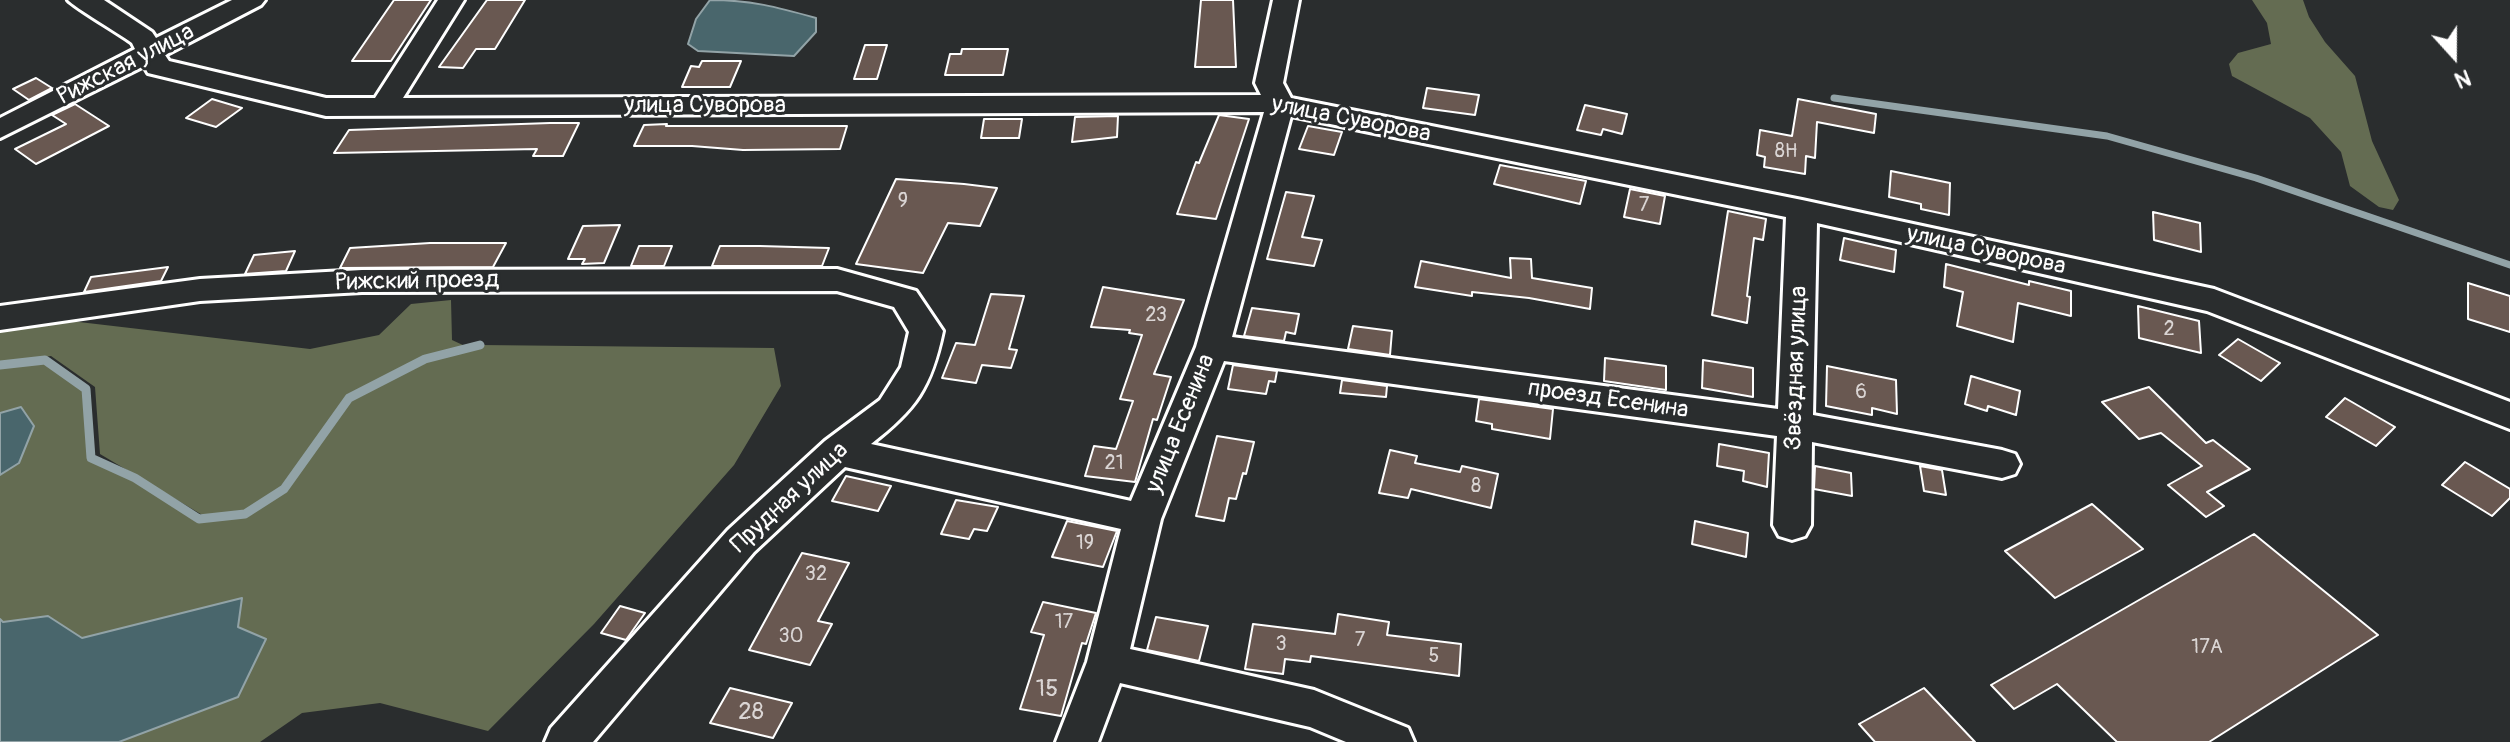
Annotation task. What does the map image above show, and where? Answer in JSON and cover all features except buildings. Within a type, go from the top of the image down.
[{"type":"street","name":"улица Суворова","points":[[81,0],[91,3],[150,53],[326,107],[1247,102],[1280,105],[1802,210],[2214,301],[2510,416]]},
{"type":"street","name":"Рижская улица","points":[[0,129],[252,0]]},
{"type":"street","points":[[383,107],[451,0]]},
{"type":"street","points":[[1280,105],[1269,83],[1286,0]]},
{"type":"street","name":"улица Есенина","points":[[1077,742],[1107,662],[1142,519],[1213,347],[1280,105]]},
{"type":"street","name":"Звёздная улица","points":[[1792,525],[1802,210]]},
{"type":"street","name":"Рижский проезд","points":[[0,318],[200,290],[362,281],[837,280]]},
{"type":"street","name":"Прудная улица","points":[[566,742],[741,541],[838,451],[892,409],[918,369],[926,331],[905,299],[837,280]]},
{"type":"street","name":"проезд Есенина","points":[[1213,347],[1795,425],[2002,464]]},
{"type":"street","points":[[838,451],[1142,519]]},
{"type":"street","points":[[1107,662],[1314,709],[1393,742]]},
{"type":"green space","points":[[2252,0],[2303,0],[2309,17],[2325,42],[2355,76],[2372,141],[2399,200],[2393,210],[2379,207],[2350,186],[2341,152],[2310,118],[2232,76],[2229,64],[2238,53],[2271,44],[2267,23]]},
{"type":"green space","points":[[451,300],[452,340],[465,346],[420,358],[348,396],[280,488],[245,512],[204,516],[100,454],[95,387],[51,356],[0,362],[0,331],[62,320],[310,349],[379,335],[411,304]]},
{"type":"green space","points":[[480,345],[774,348],[781,386],[734,465],[594,624],[488,731],[380,703],[302,713],[260,742],[119,742],[238,697],[266,639],[238,627],[242,598],[82,638],[48,616],[3,622],[0,619],[0,475],[19,463],[21,407],[0,413],[0,365],[45,360],[86,389],[91,458],[135,478],[199,519],[245,514],[284,489],[349,398],[425,359]]},
{"type":"water","points":[[710,0],[764,5],[816,18],[816,32],[794,56],[698,51],[688,44],[696,19]]},
{"type":"water","points":[[21,407],[34,426],[19,463],[0,475],[0,413]]},
{"type":"water","points":[[242,598],[238,627],[266,639],[238,697],[119,742],[0,742],[0,619],[3,622],[48,616],[82,638]]},
{"type":"waterway","points":[[1834,98],[2107,136],[2256,178],[2510,265]]},
{"type":"waterway","points":[[0,365],[45,360],[86,389],[91,458],[135,478],[199,519],[245,514],[284,489],[349,398],[425,359],[480,345]]}]
